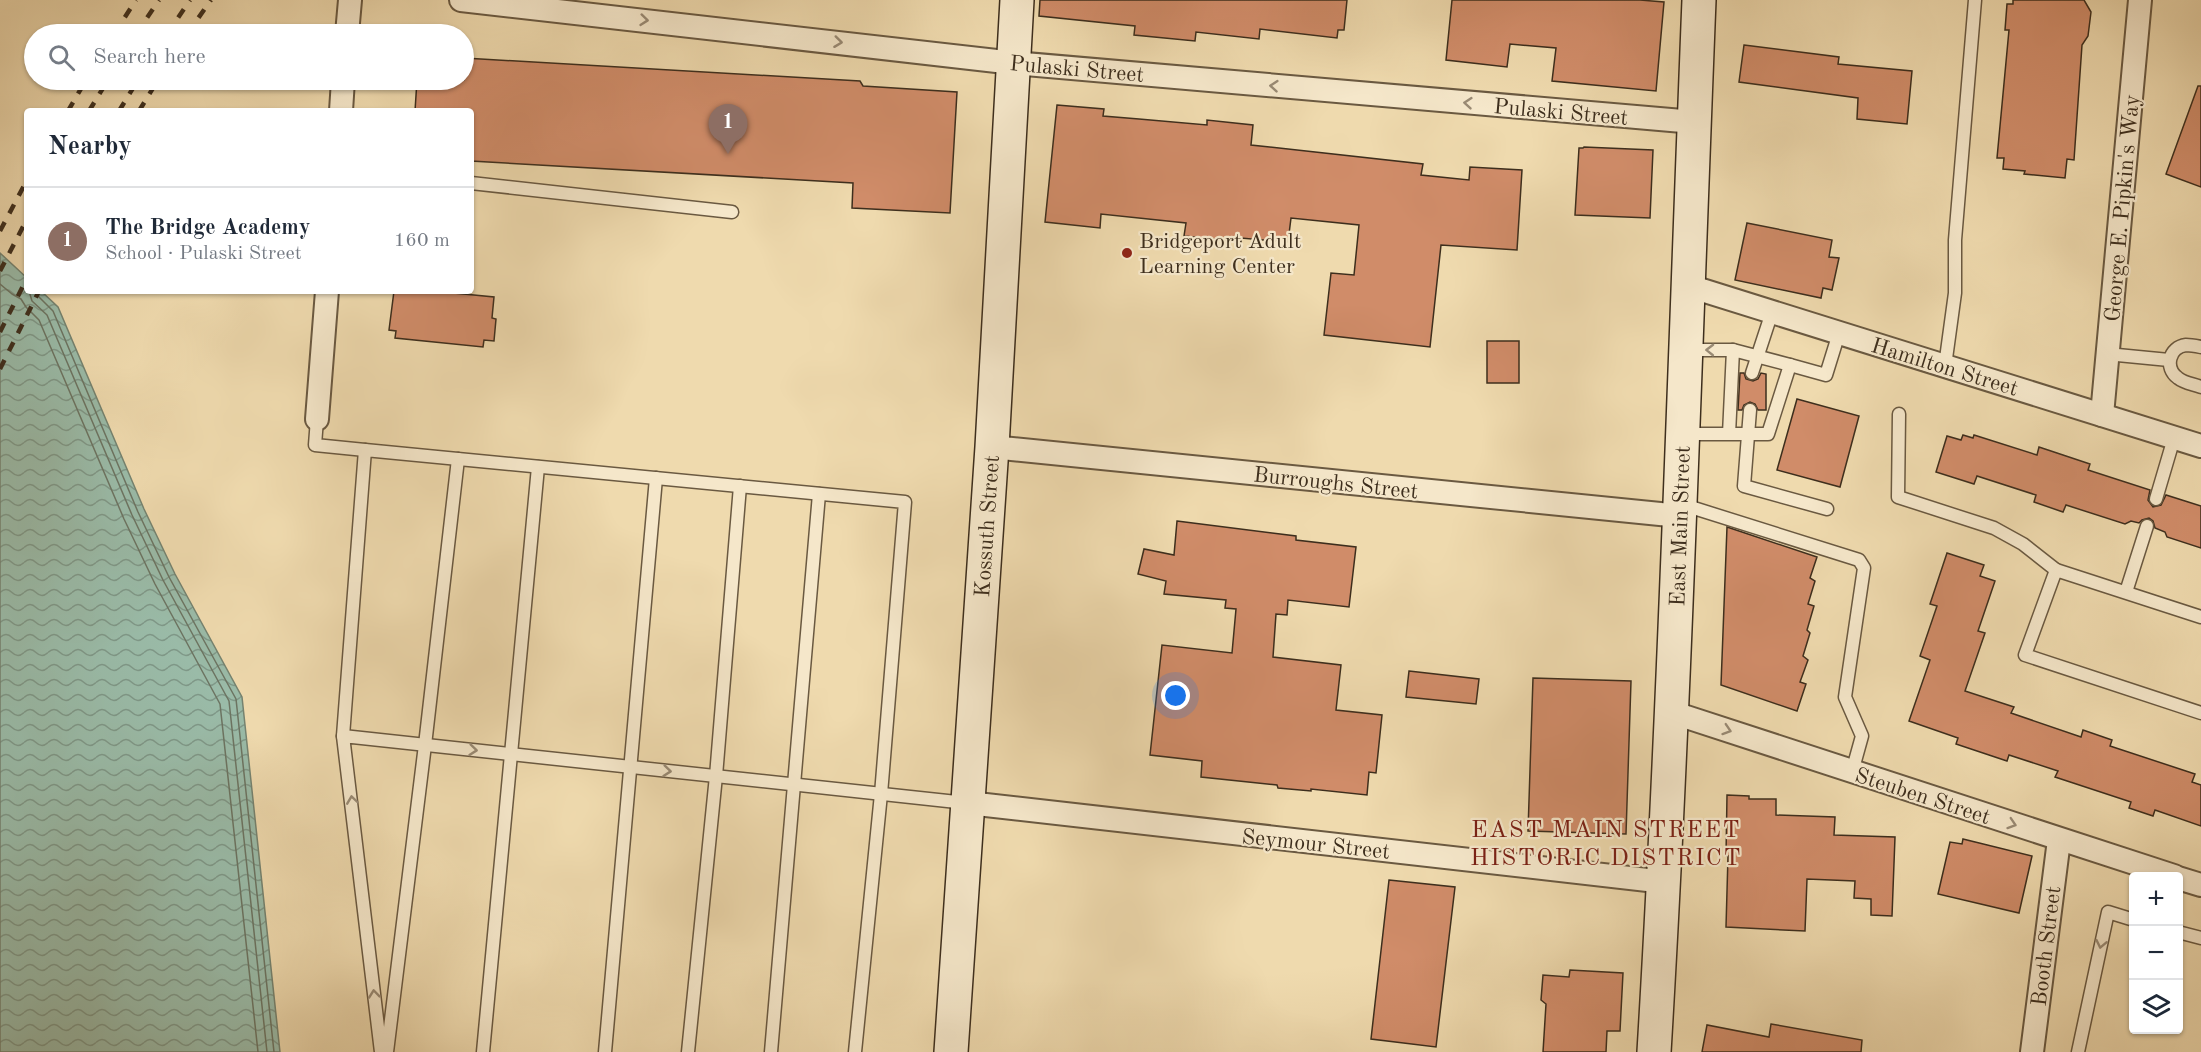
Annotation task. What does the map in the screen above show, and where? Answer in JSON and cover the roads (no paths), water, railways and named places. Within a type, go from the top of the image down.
[{"type":"main road","name":"Kossuth Street","points":[[951,1052],[992,447],[1017,0]]},
{"type":"main road","name":"East Main Street","points":[[1654,1052],[1665,882],[1699,0]]},
{"type":"street","points":[[348,24],[350,0]]},
{"type":"street","name":"Pulaski Street","points":[[461,0],[1014,63],[1694,122]]},
{"type":"street","name":"George E. Pipkin's Way","points":[[2102,415],[2140,0]]},
{"type":"street","points":[[341,108],[343,90]]},
{"type":"street","name":"Hamilton Street","points":[[1689,286],[2201,446]]},
{"type":"street","points":[[317,419],[327,294]]},
{"type":"street","name":"Burroughs Street","points":[[992,447],[1680,510]]},
{"type":"street","name":"Steuben Street","points":[[1671,712],[2160,872]]},
{"type":"street","name":"Seymour Street","points":[[968,803],[1665,882]]},
{"type":"street","name":"Booth Street","points":[[2032,1052],[2059,840]]},
{"type":"street","name":"Steuben Street","points":[[2183,879],[2201,885]]},
{"type":"lane","points":[[1945,366],[1955,293],[1955,240],[1975,0]]},
{"type":"lane","points":[[474,183],[732,212]]},
{"type":"lane","points":[[1752,373],[1772,312]]},
{"type":"lane","points":[[1687,350],[1733,350],[1826,375],[1839,333]]},
{"type":"lane","points":[[2201,347],[2184,345],[2174,350],[2169,360],[2171,371],[2177,378],[2201,387]]},
{"type":"lane","points":[[1729,434],[1733,350]]},
{"type":"lane","points":[[2107,354],[2169,360]]},
{"type":"lane","points":[[1683,434],[1768,434],[1790,365]]},
{"type":"lane","points":[[1750,410],[1750,434],[1744,486],[1827,509]]},
{"type":"lane","points":[[1899,414],[1898,497],[1994,528],[2023,544],[2056,570],[2201,617]]},
{"type":"lane","points":[[317,419],[315,445],[905,502],[881,794],[855,1052]]},
{"type":"lane","points":[[2156,499],[2174,438]]},
{"type":"lane","points":[[365,450],[343,736],[381,1052]]},
{"type":"lane","points":[[387,1052],[458,459]]},
{"type":"lane","points":[[483,1052],[538,467]]},
{"type":"lane","points":[[605,1052],[656,478]]},
{"type":"lane","points":[[688,1052],[716,776],[740,486]]},
{"type":"lane","points":[[771,1052],[819,494]]},
{"type":"lane","points":[[1680,510],[1859,560],[1864,568],[1845,697],[1862,736],[1852,772]]},
{"type":"lane","points":[[2126,592],[2147,526]]},
{"type":"lane","points":[[2056,570],[2025,655],[2201,713]]},
{"type":"lane","points":[[343,736],[968,803]]},
{"type":"lane","points":[[2078,1052],[2108,912],[2129,919]]},
{"type":"lane","points":[[2183,933],[2201,938]]},
{"type":"water","points":[[0,253],[24,275],[24,294],[44,294],[58,307],[144,509],[175,574],[242,697],[280,1052],[0,1052]]},
{"type":"railway","points":[[120,24],[136,0]]},
{"type":"railway","points":[[143,24],[159,0]]},
{"type":"railway","points":[[174,24],[190,0]]},
{"type":"railway","points":[[194,24],[211,0]]},
{"type":"railway","points":[[70,108],[80,90]]},
{"type":"railway","points":[[91,108],[102,90]]},
{"type":"railway","points":[[121,108],[132,90]]},
{"type":"railway","points":[[141,108],[152,90]]},
{"type":"railway","points":[[0,231],[24,186]]},
{"type":"railway","points":[[0,271],[24,225]]},
{"type":"railway","points":[[0,332],[24,284]]},
{"type":"railway","points":[[0,369],[38,294]]},
{"type":"place","name":"The Bridge Academy","points":[[728,154]]},
{"type":"place","name":"Bridgeport Adult Learning Center","points":[[1127,253]]},
{"type":"district","name":"EAST MAIN STREET HISTORIC DISTRICT","points":[[1606,843]]}]
